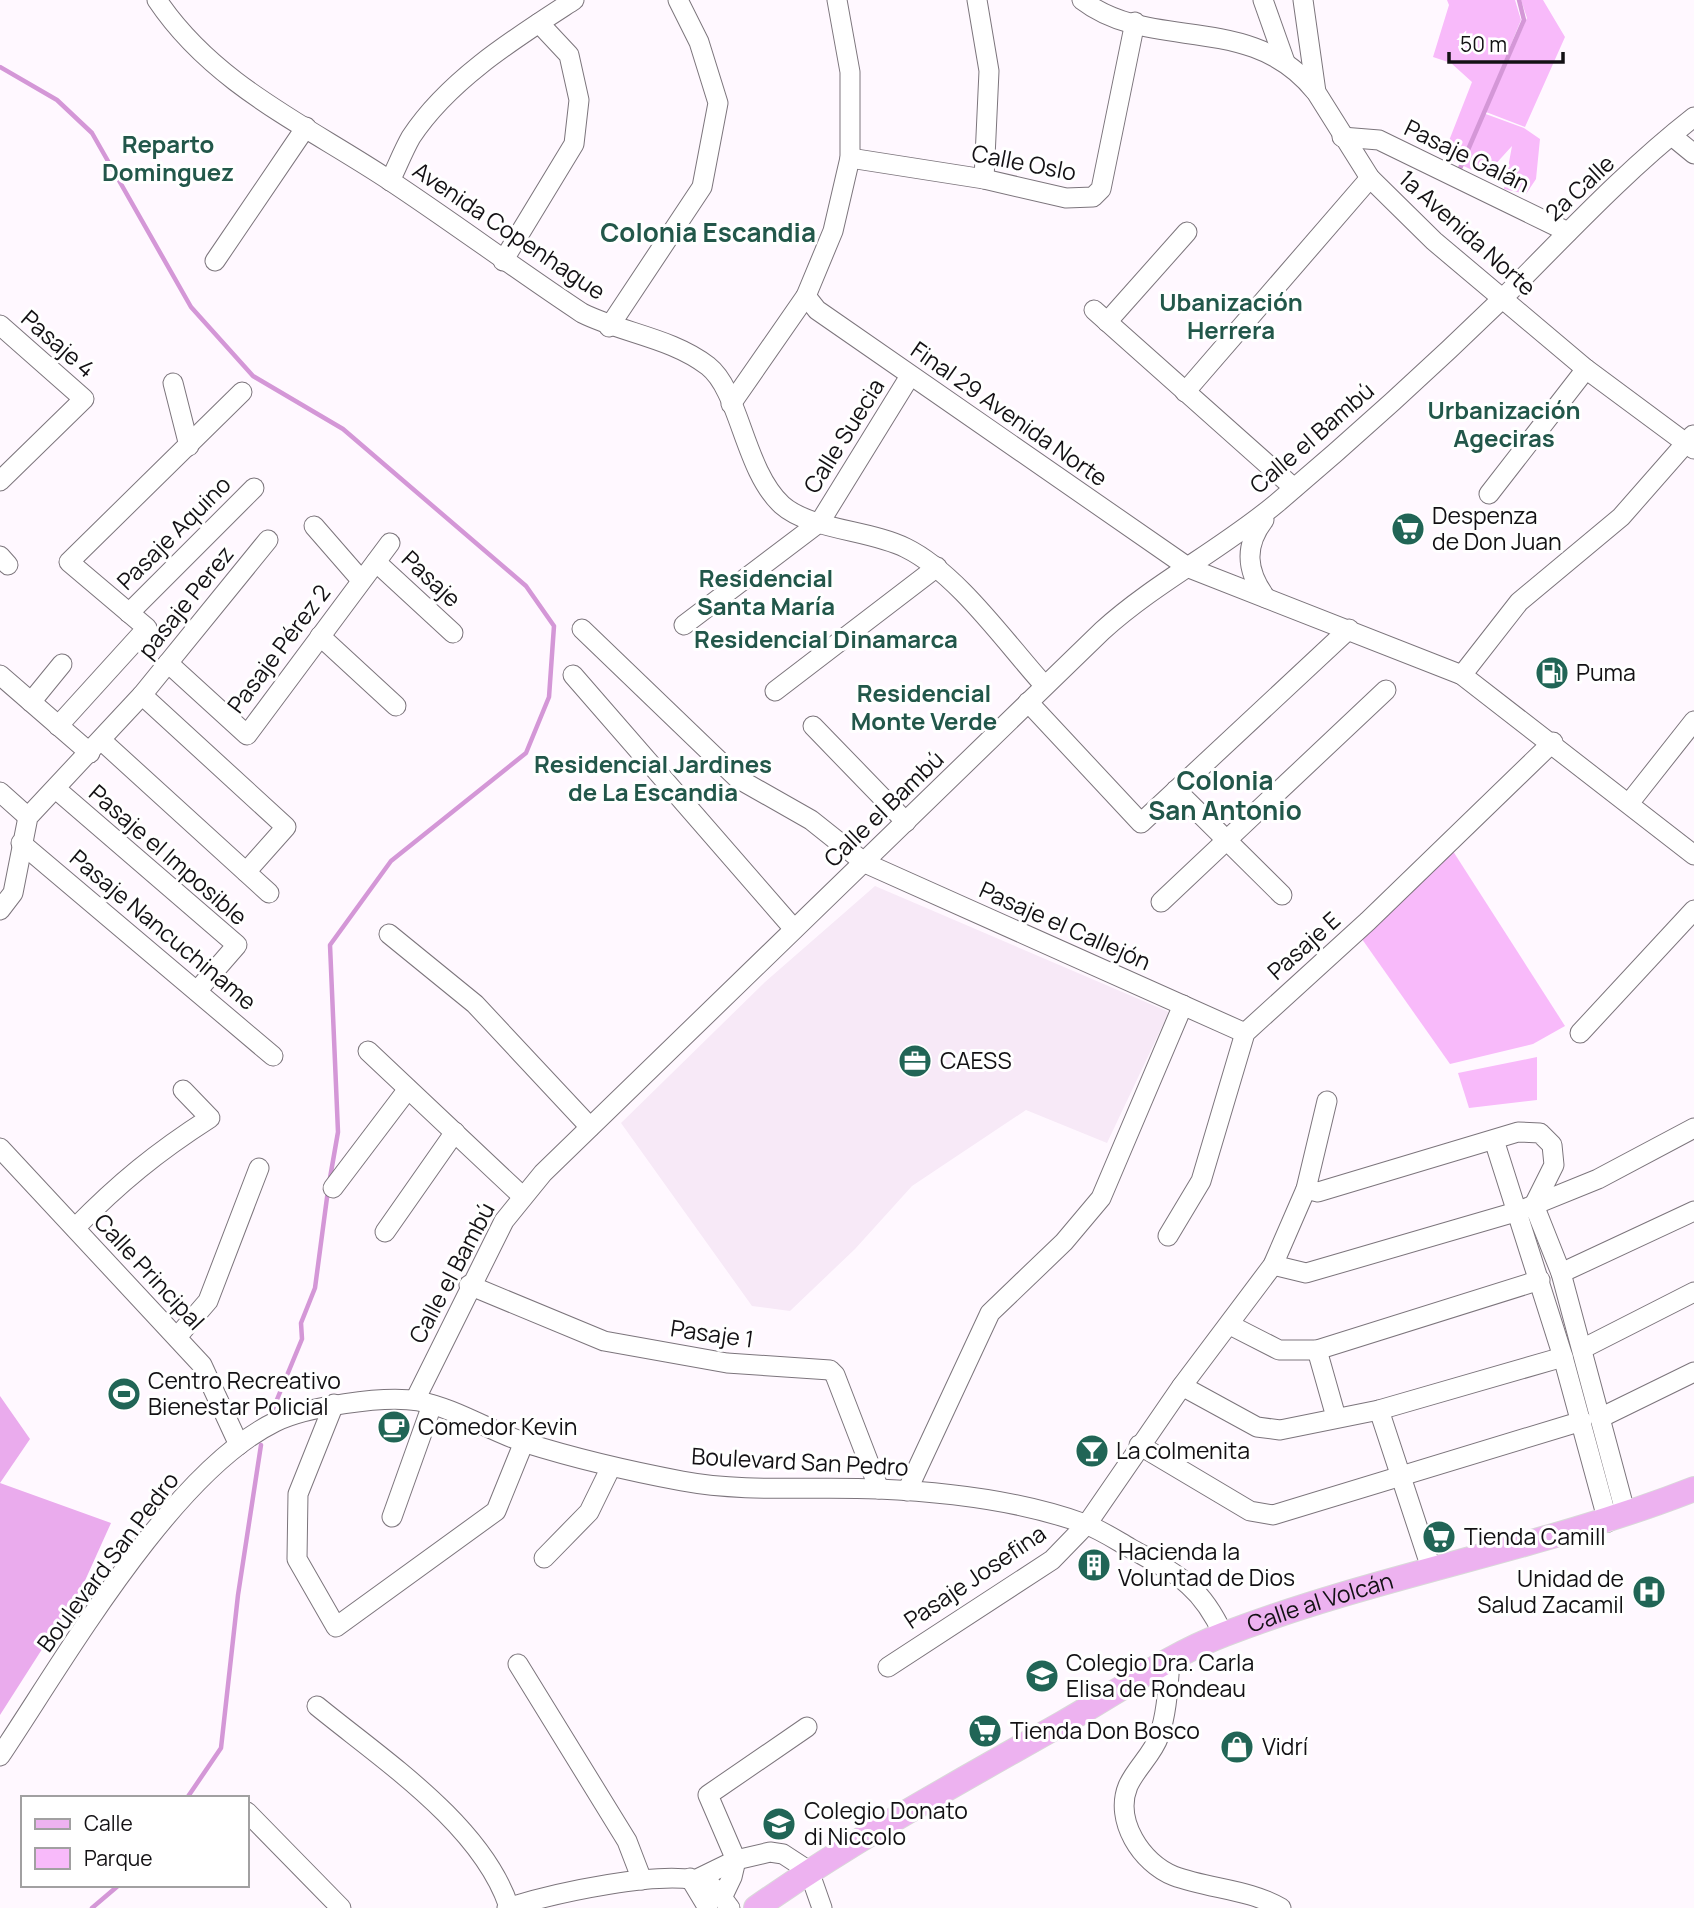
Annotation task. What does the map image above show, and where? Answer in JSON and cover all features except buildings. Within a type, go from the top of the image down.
[{"type":"main road","name":"Calle al Volcán","points":[[756,1908],[809,1871],[1223,1634],[1617,1519],[1694,1489]]},
{"type":"street","name":"Avenida Copenhague","points":[[157,0],[176,27],[209,63],[247,93],[390,181],[582,313],[610,327],[669,345],[708,366],[717,376],[731,404],[768,490],[784,506],[820,522],[884,538],[937,567],[1044,685]]},
{"type":"street","points":[[390,181],[411,138],[438,104],[492,56],[574,0]]},
{"type":"street","points":[[610,327],[702,187],[718,103],[699,42],[678,0]]},
{"type":"street","points":[[731,404],[806,296],[833,231],[850,158],[850,72],[837,0]]},
{"type":"street","points":[[976,0],[989,71],[984,179]]},
{"type":"street","points":[[1082,0],[1106,14],[1135,22],[1240,42],[1285,62],[1316,92]]},
{"type":"street","points":[[1263,0],[1285,62]]},
{"type":"street","name":"1a Avenida Norte","points":[[1303,0],[1316,92],[1370,178],[1425,233],[1586,369],[1691,442]]},
{"type":"street","name":"Calle Oslo","points":[[850,158],[984,179],[1074,199],[1093,197],[1101,189],[1135,22]]},
{"type":"street","points":[[503,261],[574,144],[579,100],[569,55],[539,23]]},
{"type":"street","name":"2a Calle","points":[[1502,298],[1568,232],[1694,117]]},
{"type":"street","points":[[215,261],[306,127]]},
{"type":"street","points":[[1672,136],[1694,155]]},
{"type":"street","name":"Pasaje Galán","points":[[1342,137],[1379,140],[1568,232]]},
{"type":"street","points":[[1185,392],[1370,178]]},
{"type":"street","points":[[1187,232],[1100,316],[1294,488]]},
{"type":"street","name":"Final 29 Avenida Norte","points":[[806,296],[817,310],[1189,568],[1462,675],[1630,802],[1694,855]]},
{"type":"street","name":"Calle el Bambú","points":[[392,1517],[423,1403],[469,1285],[504,1221],[522,1196],[1044,685],[1134,602],[1189,568],[1276,504],[1502,298]]},
{"type":"street","name":"Pasaje 4","points":[[0,481],[84,400],[4,338]]},
{"type":"street","points":[[1489,494],[1586,369]]},
{"type":"street","name":"Calle Suecia","points":[[820,522],[910,376]]},
{"type":"street","points":[[173,383],[189,446]]},
{"type":"street","points":[[58,726],[147,628],[69,562],[123,505],[189,446],[242,392]]},
{"type":"street","points":[[1462,675],[1519,602],[1621,517],[1691,442]]},
{"type":"street","name":"Pasaje Aquino","points":[[130,613],[254,488]]},
{"type":"street","points":[[1266,598],[1258,587],[1249,550],[1252,536],[1276,504]]},
{"type":"street","points":[[684,625],[820,522]]},
{"type":"street","points":[[314,526],[361,580]]},
{"type":"street","name":"pasaje Perez","points":[[28,817],[142,695],[268,540]]},
{"type":"street","name":"Pasaje Pérez 2","points":[[168,663],[247,735],[390,543]]},
{"type":"street","name":"Pasaje","points":[[376,562],[453,633]]},
{"type":"street","points":[[775,691],[937,567]]},
{"type":"street","name":"Pasaje el Callejón","points":[[582,629],[737,778],[811,820],[865,863],[1245,1033]]},
{"type":"street","points":[[1028,702],[1141,823],[1349,629]]},
{"type":"street","points":[[320,636],[396,706]]},
{"type":"street","points":[[31,702],[62,664]]},
{"type":"street","points":[[0,675],[58,726],[95,747],[269,892]]},
{"type":"street","points":[[573,676],[794,929]]},
{"type":"street","points":[[1161,902],[1386,690]]},
{"type":"street","points":[[142,695],[286,827],[246,872]]},
{"type":"street","points":[[1630,802],[1694,721]]},
{"type":"street","points":[[813,726],[906,822]]},
{"type":"street","name":"Pasaje E","points":[[1245,1033],[1357,932],[1552,742]]},
{"type":"street","name":"Pasaje el Imposible","points":[[56,789],[237,945],[197,990]]},
{"type":"street","points":[[1176,790],[1282,895]]},
{"type":"street","points":[[0,792],[28,817],[13,894],[0,910]]},
{"type":"street","name":"Pasaje Nancuchiname","points":[[21,843],[273,1056]]},
{"type":"street","points":[[1580,1032],[1694,910]]},
{"type":"street","points":[[388,934],[475,1004],[590,1127]]},
{"type":"street","points":[[907,1492],[990,1313],[1064,1242],[1101,1198],[1183,1006]]},
{"type":"street","points":[[1168,1236],[1201,1181],[1245,1033]]},
{"type":"street","points":[[368,1051],[522,1196]]},
{"type":"street","points":[[333,1188],[408,1089]]},
{"type":"street","points":[[75,1228],[121,1181],[168,1145],[211,1118],[183,1090]]},
{"type":"street","name":"Pasaje Josefina","points":[[888,1667],[1052,1560],[1087,1524],[1139,1445],[1273,1265],[1306,1188],[1327,1101]]},
{"type":"street","points":[[1273,1265],[1306,1273],[1526,1208],[1598,1179],[1694,1128]]},
{"type":"street","points":[[385,1232],[455,1132]]},
{"type":"street","points":[[1306,1188],[1318,1192],[1518,1132],[1540,1133],[1552,1145],[1554,1165],[1526,1208],[1540,1280],[1563,1357],[1591,1420]]},
{"type":"street","points":[[1494,1140],[1561,1273],[1582,1349],[1591,1420],[1617,1519]]},
{"type":"street","name":"Calle Principal","points":[[0,1147],[202,1365],[239,1445]]},
{"type":"street","points":[[177,1337],[208,1301],[259,1168]]},
{"type":"street","points":[[1561,1273],[1694,1211]]},
{"type":"street","points":[[1230,1325],[1279,1350],[1317,1350],[1540,1280]]},
{"type":"street","name":"Pasaje 1","points":[[469,1285],[604,1341],[727,1363],[830,1370],[835,1375],[879,1489]]},
{"type":"street","points":[[1582,1349],[1694,1292]]},
{"type":"street","points":[[1317,1350],[1336,1417]]},
{"type":"street","points":[[1182,1386],[1257,1427],[1280,1430],[1379,1409],[1563,1357]]},
{"type":"street","points":[[1139,1445],[1239,1506],[1273,1515],[1591,1420],[1694,1372]]},
{"type":"street","name":"Boulevard San Pedro","points":[[0,1756],[131,1565],[188,1490],[239,1445],[275,1421],[334,1404],[423,1403],[524,1442],[611,1467],[688,1482],[768,1488],[879,1489],[1001,1502],[1087,1524],[1183,1578],[1210,1606],[1223,1634]]},
{"type":"street","points":[[334,1404],[298,1494],[297,1559],[336,1628],[496,1511],[524,1442]]},
{"type":"street","points":[[1379,1409],[1432,1572]]},
{"type":"street","points":[[544,1558],[589,1513],[611,1467]]},
{"type":"street","points":[[1170,1662],[1159,1737],[1129,1784],[1123,1804],[1132,1839],[1157,1867],[1175,1876],[1251,1896],[1282,1908]]},
{"type":"street","points":[[518,1664],[627,1841],[642,1880]]},
{"type":"street","points":[[317,1706],[468,1835],[500,1881],[508,1908],[532,1900],[642,1880],[692,1879],[736,1860],[770,1852],[783,1854],[809,1871],[822,1908]]},
{"type":"street","points":[[692,1879],[720,1905],[736,1860],[708,1795],[807,1727]]},
{"type":"street","points":[[248,1813],[341,1908]]},
{"type":"shaded area","name":"CAESS","points":[[875,886],[1169,1012],[1107,1143],[1026,1110],[912,1186],[855,1249],[790,1311],[752,1306],[621,1123],[765,982]]},
{"type":"shaded area","points":[[0,1396],[30,1439],[0,1483]]},
{"type":"shaded area","points":[[0,1483],[111,1523],[83,1585],[0,1715]]},
{"type":"green space","points":[[1447,0],[1515,0],[1521,20],[1483,113],[1524,128],[1540,139],[1536,179],[1526,194],[1504,189],[1512,146],[1492,168],[1472,170],[1443,156],[1472,82],[1451,63],[1433,57],[1449,5]]},
{"type":"green space","points":[[1521,0],[1543,0],[1565,37],[1525,127],[1486,112],[1527,18]]},
{"type":"green space","points":[[1451,848],[1565,1026],[1533,1044],[1450,1064],[1357,932]]},
{"type":"green space","points":[[1537,1057],[1537,1100],[1469,1108],[1458,1073]]},
{"type":"waterway","points":[[1458,173],[1524,20],[1519,0]]},
{"type":"waterway","points":[[0,67],[57,100],[92,133],[191,307],[253,376],[343,429],[526,586],[554,626],[549,697],[526,753],[391,861],[330,945],[338,1132],[330,1178]]},
{"type":"waterway","points":[[271,1414],[302,1339],[301,1323],[315,1288],[328,1190]]},
{"type":"waterway","points":[[188,1796],[221,1748],[238,1595],[261,1445]]},
{"type":"waterway","points":[[92,1908],[117,1887]]},
{"type":"place","name":"Despenza de Don Juan","points":[[1408,529]]},
{"type":"place","name":"Puma","points":[[1552,673]]},
{"type":"place","name":"CAESS","points":[[915,1061]]},
{"type":"place","name":"Centro Recreativo Bienestar Policial","points":[[124,1394]]},
{"type":"place","name":"Comedor Kevin","points":[[394,1427]]},
{"type":"place","name":"La colmenita","points":[[1092,1451]]},
{"type":"place","name":"Tienda Camill","points":[[1439,1537]]},
{"type":"place","name":"Hacienda la Voluntad de Dios","points":[[1094,1565]]},
{"type":"place","name":"Unidad de Salud Zacamil","points":[[1649,1592]]},
{"type":"place","name":"Colegio Dra. Carla Elisa de Rondeau","points":[[1042,1676]]},
{"type":"place","name":"Tienda Don Bosco","points":[[985,1731]]},
{"type":"place","name":"Vidrí","points":[[1237,1747]]},
{"type":"place","name":"Colegio Donato di Niccolo","points":[[779,1824]]},
{"type":"district","name":"Reparto Dominguez","points":[[168,159]]},
{"type":"district","name":"Colonia Escandia","points":[[708,233]]},
{"type":"district","name":"Ubanización Herrera","points":[[1231,317]]},
{"type":"district","name":"Urbanización Ageciras","points":[[1504,425]]},
{"type":"district","name":"Residencial Santa María","points":[[766,593]]},
{"type":"district","name":"Residencial Dinamarca","points":[[826,640]]},
{"type":"district","name":"Residencial Monte Verde","points":[[924,708]]},
{"type":"district","name":"Residencial Jardines de La Escandia","points":[[653,779]]},
{"type":"district","name":"Colonia San Antonio","points":[[1225,796]]}]
